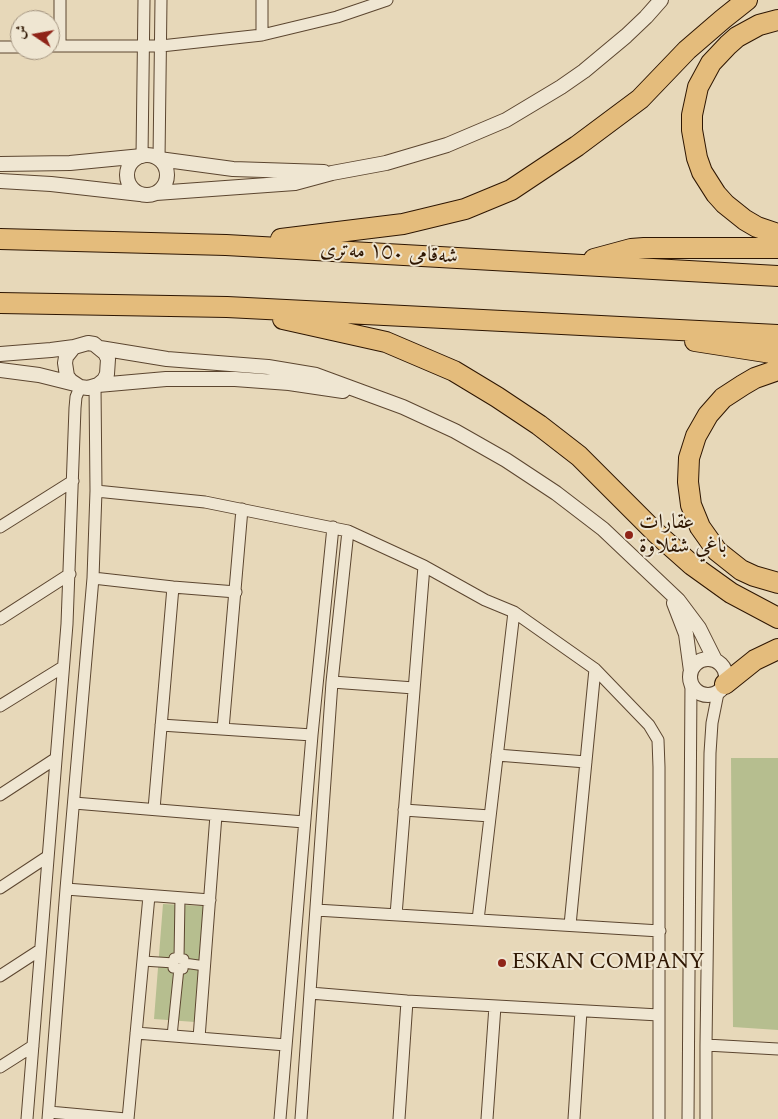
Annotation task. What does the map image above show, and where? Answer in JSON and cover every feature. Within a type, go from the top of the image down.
[{"type":"highway","points":[[226,245],[403,224],[465,209],[511,190],[578,146],[640,99],[687,50],[747,0]]},
{"type":"highway","points":[[778,20],[759,25],[737,37],[711,63],[704,74],[696,94],[692,115],[692,130],[697,158],[702,172],[716,194],[734,213],[763,229],[778,234]]},
{"type":"highway","name":"شەقامی ١٥٠ مەتری","points":[[0,239],[226,245],[778,276]]},
{"type":"highway","points":[[577,264],[619,252],[644,248],[778,248]]},
{"type":"highway","points":[[0,303],[228,307],[778,335]]},
{"type":"highway","points":[[228,307],[386,342],[454,371],[511,406],[579,456],[656,533],[692,565],[731,593],[778,618]]},
{"type":"highway","points":[[574,324],[778,354]]},
{"type":"highway","points":[[778,370],[742,385],[724,398],[708,416],[696,436],[688,482],[692,505],[700,527],[717,551],[741,570],[778,583]]},
{"type":"highway","points":[[722,688],[755,660],[778,650]]},
{"type":"street","points":[[142,156],[144,0]]},
{"type":"street","points":[[156,193],[167,180],[166,168],[159,159],[161,0]]},
{"type":"street","points":[[262,0],[262,35]]},
{"type":"street","points":[[60,46],[161,46],[262,35],[312,24],[361,5],[387,0]]},
{"type":"street","points":[[0,181],[61,184],[146,195],[282,184],[308,180],[417,155],[470,136],[506,120],[541,100],[584,71],[626,36],[661,0]]},
{"type":"street","points":[[140,194],[131,186],[128,174],[132,163],[142,156]]},
{"type":"street","points":[[0,164],[70,163],[148,156],[233,169],[332,173]]},
{"type":"street","points":[[0,354],[74,347],[88,343],[100,348],[201,363],[292,370],[339,383],[361,393],[403,407],[446,427],[506,460],[556,493],[603,529],[665,588],[689,614],[708,644],[715,660],[724,668],[726,678],[712,723],[710,753],[706,1119]]},
{"type":"street","points":[[74,347],[66,357],[65,370],[71,381],[78,386]]},
{"type":"street","points":[[97,385],[104,380],[109,367],[108,360],[100,348]]},
{"type":"street","points":[[0,370],[39,375],[88,388],[97,385],[158,379],[235,379],[289,383],[361,393]]},
{"type":"street","points":[[97,385],[93,578],[66,889],[49,1116],[127,1119],[149,896]]},
{"type":"street","points":[[28,1119],[70,574],[75,408],[78,386]]},
{"type":"street","points":[[0,527],[73,481]]},
{"type":"street","points":[[96,492],[205,502],[348,531],[424,566],[485,600],[514,612],[595,669],[649,725],[658,740],[659,1119]]},
{"type":"street","points":[[223,729],[242,509]]},
{"type":"street","points":[[280,1119],[304,822],[333,527]]},
{"type":"street","points":[[301,1119],[332,682],[348,531]]},
{"type":"street","points":[[396,914],[424,566]]},
{"type":"street","points":[[0,619],[70,574]]},
{"type":"street","points":[[93,578],[236,592]]},
{"type":"street","points":[[154,809],[173,587]]},
{"type":"street","points":[[665,588],[684,628],[691,677],[688,1119]]},
{"type":"street","points":[[478,920],[514,612]]},
{"type":"street","points":[[715,660],[703,659],[693,666],[691,677],[696,691],[704,696],[722,688]]},
{"type":"street","points":[[0,706],[63,667]]},
{"type":"street","points":[[570,925],[595,669]]},
{"type":"street","points":[[332,682],[414,688]]},
{"type":"street","points":[[161,724],[312,735]]},
{"type":"street","points":[[497,755],[586,762]]},
{"type":"street","points":[[0,795],[55,759]]},
{"type":"street","points":[[74,803],[304,822]]},
{"type":"street","points":[[404,810],[490,816]]},
{"type":"street","points":[[199,1038],[216,815]]},
{"type":"street","points":[[0,888],[47,857]]},
{"type":"street","points":[[66,889],[210,900]]},
{"type":"street","points":[[172,1036],[179,963],[180,898]]},
{"type":"street","points":[[316,910],[660,931]]},
{"type":"street","points":[[0,976],[40,950]]},
{"type":"street","points":[[143,960],[205,966]]},
{"type":"street","points":[[310,993],[408,1001],[659,1015]]},
{"type":"street","points":[[399,1119],[408,1001]]},
{"type":"street","points":[[487,1119],[495,1006]]},
{"type":"street","points":[[574,1119],[580,1010]]},
{"type":"street","points":[[136,1033],[286,1045]]},
{"type":"street","points":[[706,1045],[778,1049]]},
{"type":"street","points":[[0,1066],[33,1046]]},
{"type":"green space","points":[[731,758],[778,758],[778,1030],[733,1027]]},
{"type":"green space","points":[[163,904],[204,906],[195,1022],[154,1019]]},
{"type":"place","name":"عقارات باغي شقلاوة","points":[[629,535]]},
{"type":"place","name":"ESKAN COMPANY","points":[[502,963]]}]
